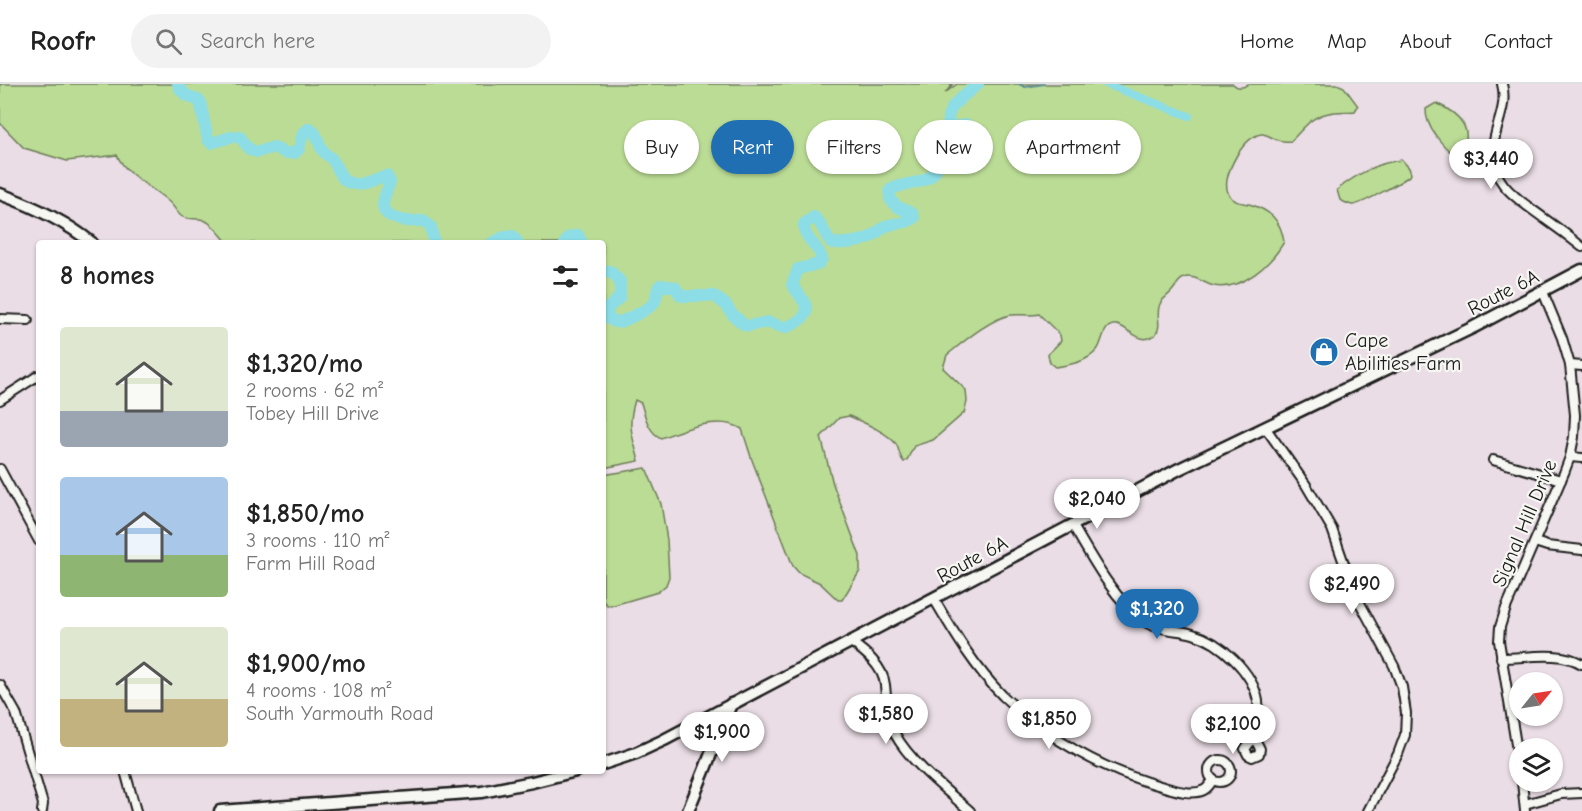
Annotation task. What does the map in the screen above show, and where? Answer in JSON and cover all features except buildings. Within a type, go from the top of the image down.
[{"type":"main road","points":[[0,194],[73,228],[88,240]]},
{"type":"main road","name":"Route 6A","points":[[606,763],[644,749],[1179,469],[1543,292],[1582,270]]},
{"type":"main road","points":[[688,811],[731,704]]},
{"type":"main road","points":[[220,811],[482,792],[532,783],[565,774]]},
{"type":"street","points":[[1502,84],[1505,101],[1493,148],[1493,161],[1499,178],[1509,192],[1582,247]]},
{"type":"street","name":"Signal Hill Drive","points":[[1515,738],[1501,658],[1500,627],[1570,457],[1575,415],[1570,365],[1562,338],[1543,292]]},
{"type":"street","points":[[0,319],[28,320]]},
{"type":"street","points":[[1570,365],[1582,366]]},
{"type":"street","points":[[0,400],[36,377]]},
{"type":"street","points":[[1265,427],[1306,485],[1332,529],[1354,592],[1394,666],[1402,687],[1406,713],[1405,735],[1371,810]]},
{"type":"street","points":[[1570,457],[1582,458]]},
{"type":"street","points":[[1493,460],[1561,480]]},
{"type":"street","points":[[0,469],[36,535]]},
{"type":"street","points":[[1073,526],[1116,592],[1142,621],[1154,627],[1184,632],[1208,640],[1236,662],[1251,683],[1257,698],[1259,711],[1254,738]]},
{"type":"street","points":[[1535,542],[1547,546],[1582,550]]},
{"type":"street","points":[[934,599],[978,668],[1002,695],[1056,739],[1106,767],[1154,784],[1195,792],[1204,790],[1213,780]]},
{"type":"street","points":[[851,642],[866,653],[880,670],[885,685],[888,719],[900,744],[970,811]]},
{"type":"street","points":[[1501,658],[1555,657],[1574,660],[1582,664]]},
{"type":"street","points":[[0,685],[16,713],[41,796],[42,811]]},
{"type":"street","points":[[126,774],[136,811]]},
{"type":"street","points":[[1523,792],[1525,808],[1569,793],[1582,793]]},
{"type":"green space","points":[[0,84],[953,84],[945,93],[957,84],[1233,84],[1240,87],[1248,84],[1337,84],[1344,87],[1358,106],[1355,111],[1327,113],[1315,118],[1291,141],[1280,141],[1261,134],[1244,145],[1231,166],[1227,179],[1228,192],[1236,201],[1256,206],[1269,213],[1277,222],[1284,242],[1264,267],[1235,284],[1214,286],[1191,277],[1182,279],[1160,304],[1158,328],[1155,335],[1143,338],[1118,325],[1109,326],[1093,354],[1072,364],[1055,367],[1050,363],[1048,354],[1061,341],[1060,335],[1039,314],[1011,315],[995,321],[947,355],[943,368],[966,390],[967,402],[964,413],[933,440],[914,446],[904,462],[896,444],[887,435],[849,416],[839,418],[821,437],[833,484],[860,556],[860,571],[842,600],[838,600],[820,583],[799,573],[793,566],[742,429],[723,423],[712,423],[661,438],[650,428],[641,403],[635,400],[631,424],[639,461],[606,467],[606,240],[225,240],[208,222],[181,216],[169,202],[127,169],[117,155],[67,161],[24,148],[0,123]]},
{"type":"green space","points":[[1436,103],[1452,112],[1463,123],[1466,137],[1462,155],[1456,157],[1441,142],[1428,123],[1426,109]]},
{"type":"green space","points":[[1402,160],[1411,174],[1402,181],[1357,204],[1351,205],[1340,200],[1337,190],[1352,179],[1376,166]]},
{"type":"green space","points":[[646,468],[661,504],[667,540],[669,577],[666,585],[658,592],[614,605],[606,604],[606,475]]},
{"type":"waterway","points":[[178,84],[184,93],[200,101],[208,140],[211,143],[231,137],[240,137],[249,149],[257,152],[274,147],[285,153],[295,153],[299,149],[303,133],[310,128],[315,133],[322,149],[346,181],[359,184],[387,176],[390,182],[383,205],[388,215],[399,220],[423,220],[431,227],[433,240]]},
{"type":"waterway","points":[[606,310],[609,319],[615,322],[627,319],[652,305],[660,285],[675,287],[681,296],[714,296],[726,305],[743,324],[748,326],[767,322],[785,328],[795,323],[805,315],[807,310],[792,285],[798,269],[818,264],[822,259],[808,238],[804,224],[814,217],[831,243],[848,243],[864,240],[886,226],[907,222],[914,218],[913,214],[896,206],[890,199],[890,190],[924,180],[935,171],[938,164],[921,148],[922,139],[926,137],[949,146],[969,136],[971,133],[967,125],[953,127],[949,125],[949,112],[978,84]]},
{"type":"waterway","points":[[1019,84],[1025,87],[1044,84]]},
{"type":"waterway","points":[[1106,84],[1189,116]]},
{"type":"waterway","points":[[567,240],[569,237],[578,235],[580,240]]},
{"type":"waterway","points":[[498,240],[513,236],[516,240]]},
{"type":"waterway","points":[[606,271],[610,271],[620,281],[620,297],[606,310]]},
{"type":"place","name":"Cape Abilities Farm","points":[[1324,352]]}]
